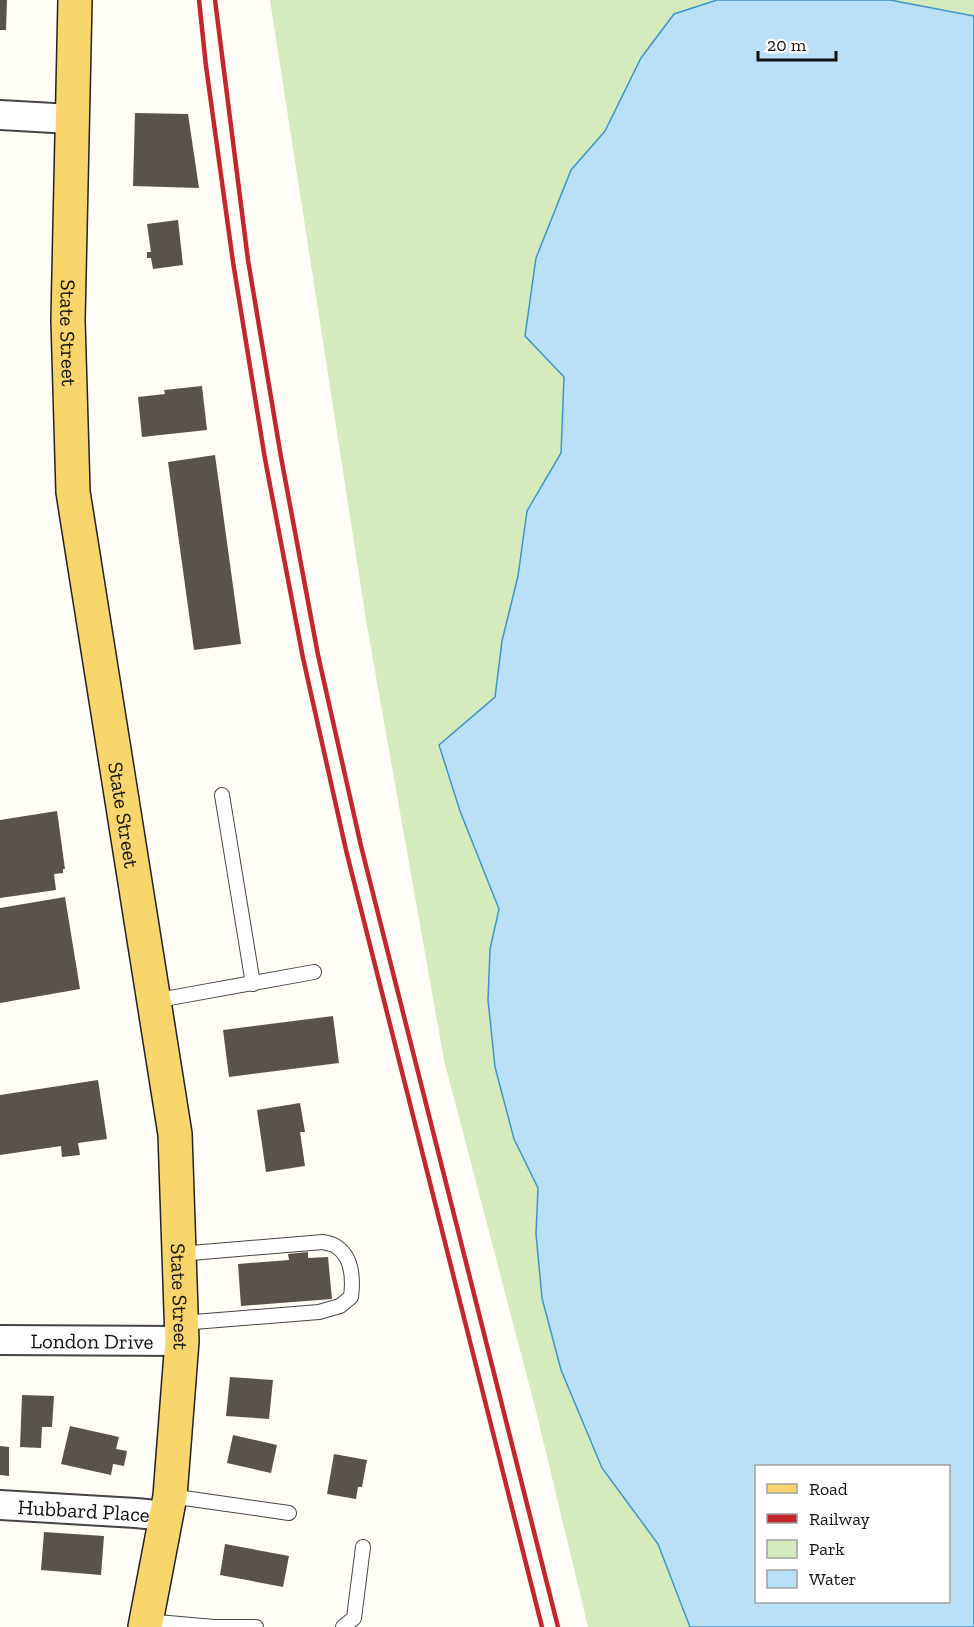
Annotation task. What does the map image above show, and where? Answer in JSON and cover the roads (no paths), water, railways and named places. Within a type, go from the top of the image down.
[{"type":"main road","name":"State Street","points":[[75,0],[68,320],[73,492],[175,1134],[181,1332],[168,1506],[145,1624]]},
{"type":"street","points":[[0,115],[71,119]]},
{"type":"street","name":"London Drive","points":[[0,1340],[181,1332]]},
{"type":"street","name":"Hubbard Place","points":[[0,1505],[136,1513],[168,1506]]},
{"type":"lane","points":[[222,795],[253,984]]},
{"type":"lane","points":[[153,1001],[314,972]]},
{"type":"lane","points":[[179,1254],[323,1242],[338,1247],[349,1263],[353,1281],[351,1297],[340,1306],[319,1312],[181,1332]]},
{"type":"lane","points":[[168,1506],[289,1513]]},
{"type":"lane","points":[[343,1627],[354,1618],[363,1547]]},
{"type":"lane","points":[[145,1624],[256,1627]]},
{"type":"water","points":[[717,0],[890,0],[974,16],[974,1627],[690,1627],[658,1544],[602,1468],[561,1370],[542,1298],[536,1234],[538,1188],[514,1139],[495,1067],[488,1000],[490,949],[499,909],[460,811],[439,745],[495,697],[502,641],[518,576],[527,511],[561,453],[564,377],[525,336],[536,258],[571,170],[605,131],[641,58],[674,14]]},
{"type":"railway","points":[[199,0],[233,262],[265,459],[303,658],[346,850],[542,1627]]},
{"type":"railway","points":[[215,0],[248,260],[281,457],[318,655],[361,846],[558,1627]]}]
